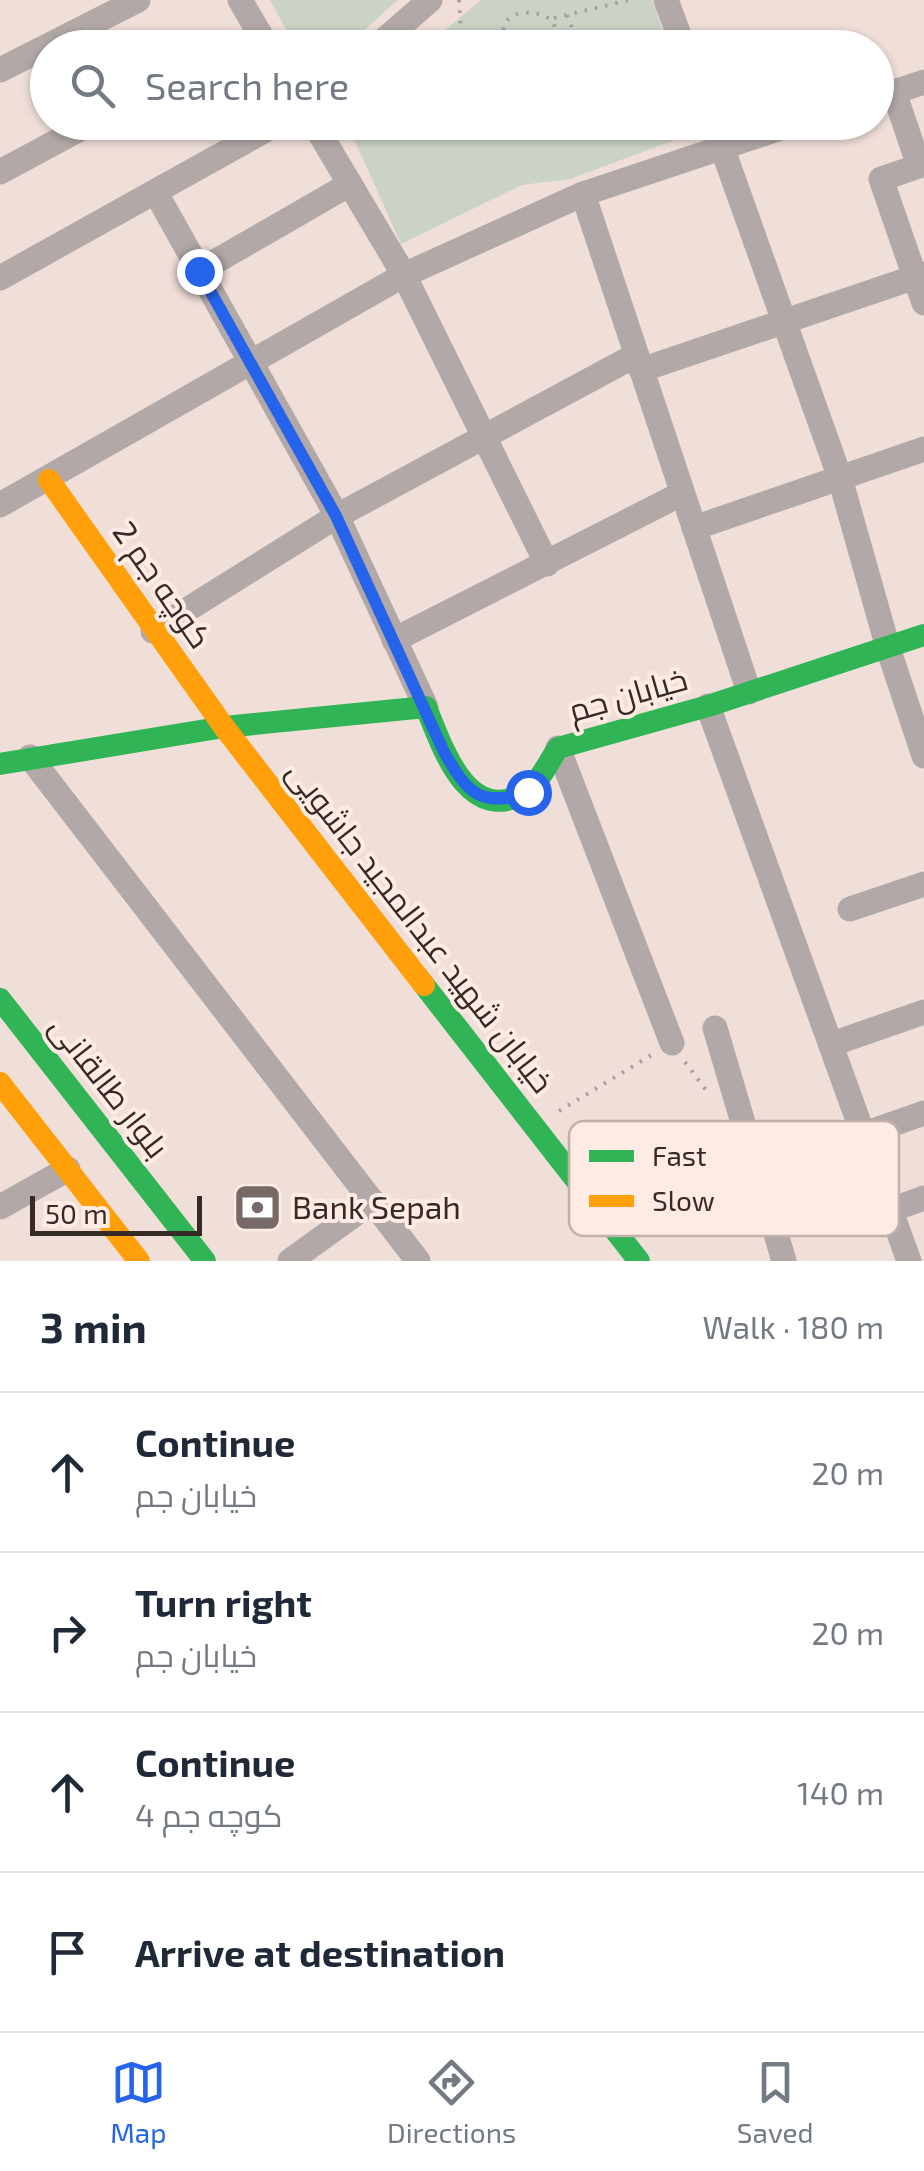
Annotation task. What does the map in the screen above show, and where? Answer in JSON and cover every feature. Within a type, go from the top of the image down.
[{"type":"street","points":[[240,0],[258,30]]},
{"type":"street","points":[[396,30],[430,0]]},
{"type":"street","points":[[666,0],[677,30]]},
{"type":"street","points":[[75,30],[128,2]]},
{"type":"street","points":[[0,70],[30,54]]},
{"type":"street","points":[[894,92],[924,82]]},
{"type":"street","points":[[894,114],[919,166],[881,179],[919,276],[924,304]]},
{"type":"street","points":[[0,172],[60,140]]},
{"type":"street","points":[[0,278],[249,140]]},
{"type":"street","points":[[323,140],[404,275],[547,564]]},
{"type":"street","points":[[720,140],[840,478],[888,648],[924,756]]},
{"type":"street","points":[[0,505],[404,275],[583,194],[744,140]]},
{"type":"street","points":[[199,271],[350,184]]},
{"type":"street","points":[[0,764],[224,727],[426,707],[336,516],[156,193]]},
{"type":"street","points":[[583,194],[749,692]]},
{"type":"street","points":[[153,631],[336,516],[484,436],[638,362],[782,322],[919,276]]},
{"type":"street","points":[[694,528],[924,449]]},
{"type":"street","name":"کوچه جم 2","points":[[49,480],[224,727]]},
{"type":"street","points":[[394,640],[682,494]]},
{"type":"street","name":"خیابان جم","points":[[426,707],[462,785],[487,799],[505,800],[528,792],[558,748],[708,706],[924,636]]},
{"type":"street","points":[[708,706],[859,1121]]},
{"type":"street","name":"خیابان شهید عبدالمجید جاشویی","points":[[224,727],[569,1172]]},
{"type":"street","points":[[558,748],[672,1043]]},
{"type":"street","points":[[30,757],[418,1261]]},
{"type":"street","points":[[850,909],[924,884]]},
{"type":"street","name":"بلوار طالقانی","points":[[0,999],[206,1261]]},
{"type":"street","points":[[832,1044],[924,1012]]},
{"type":"street","points":[[715,1028],[743,1121]]},
{"type":"street","points":[[0,1083],[140,1261]]},
{"type":"street","points":[[899,1122],[924,1113]]},
{"type":"street","points":[[0,1207],[68,1169]]},
{"type":"street","points":[[899,1207],[924,1198]]},
{"type":"street","points":[[290,1261],[372,1201]]},
{"type":"street","points":[[899,1233],[909,1261]]},
{"type":"street","name":"خیابان شهید عبدالمجید جاشویی","points":[[619,1236],[639,1261]]},
{"type":"street","points":[[777,1236],[784,1261]]},
{"type":"path","points":[[460,0],[461,30]]},
{"type":"path","points":[[554,18],[629,0]]},
{"type":"path","points":[[505,30],[512,10],[527,4]]},
{"type":"path","points":[[542,6],[554,18],[555,30]]},
{"type":"path","points":[[567,15],[573,30]]},
{"type":"path","points":[[534,1127],[672,1043],[706,1090]]},
{"type":"shaded area","points":[[270,0],[398,0],[364,30],[286,30]]},
{"type":"shaded area","points":[[481,0],[652,0],[663,30],[445,30]]},
{"type":"shaded area","points":[[355,140],[675,140],[570,179],[522,185],[401,244]]},
{"type":"traffic: fast","points":[[0,764],[224,727],[426,707],[460,777],[472,791],[487,799],[505,800],[530,789],[558,748],[708,706],[924,635]]},
{"type":"traffic: fast","points":[[424,985],[569,1171]]},
{"type":"traffic: fast","points":[[0,999],[205,1261]]},
{"type":"traffic: fast","points":[[620,1236],[639,1261]]},
{"type":"traffic: slow","points":[[49,480],[224,727],[424,985]]},
{"type":"traffic: slow","points":[[0,1083],[139,1261]]},
{"type":"place","name":"Bank Sepah","points":[[257,1208]]},
{"type":"route","points":[[199,271],[336,516],[462,785],[487,799],[505,800],[528,792]]}]
